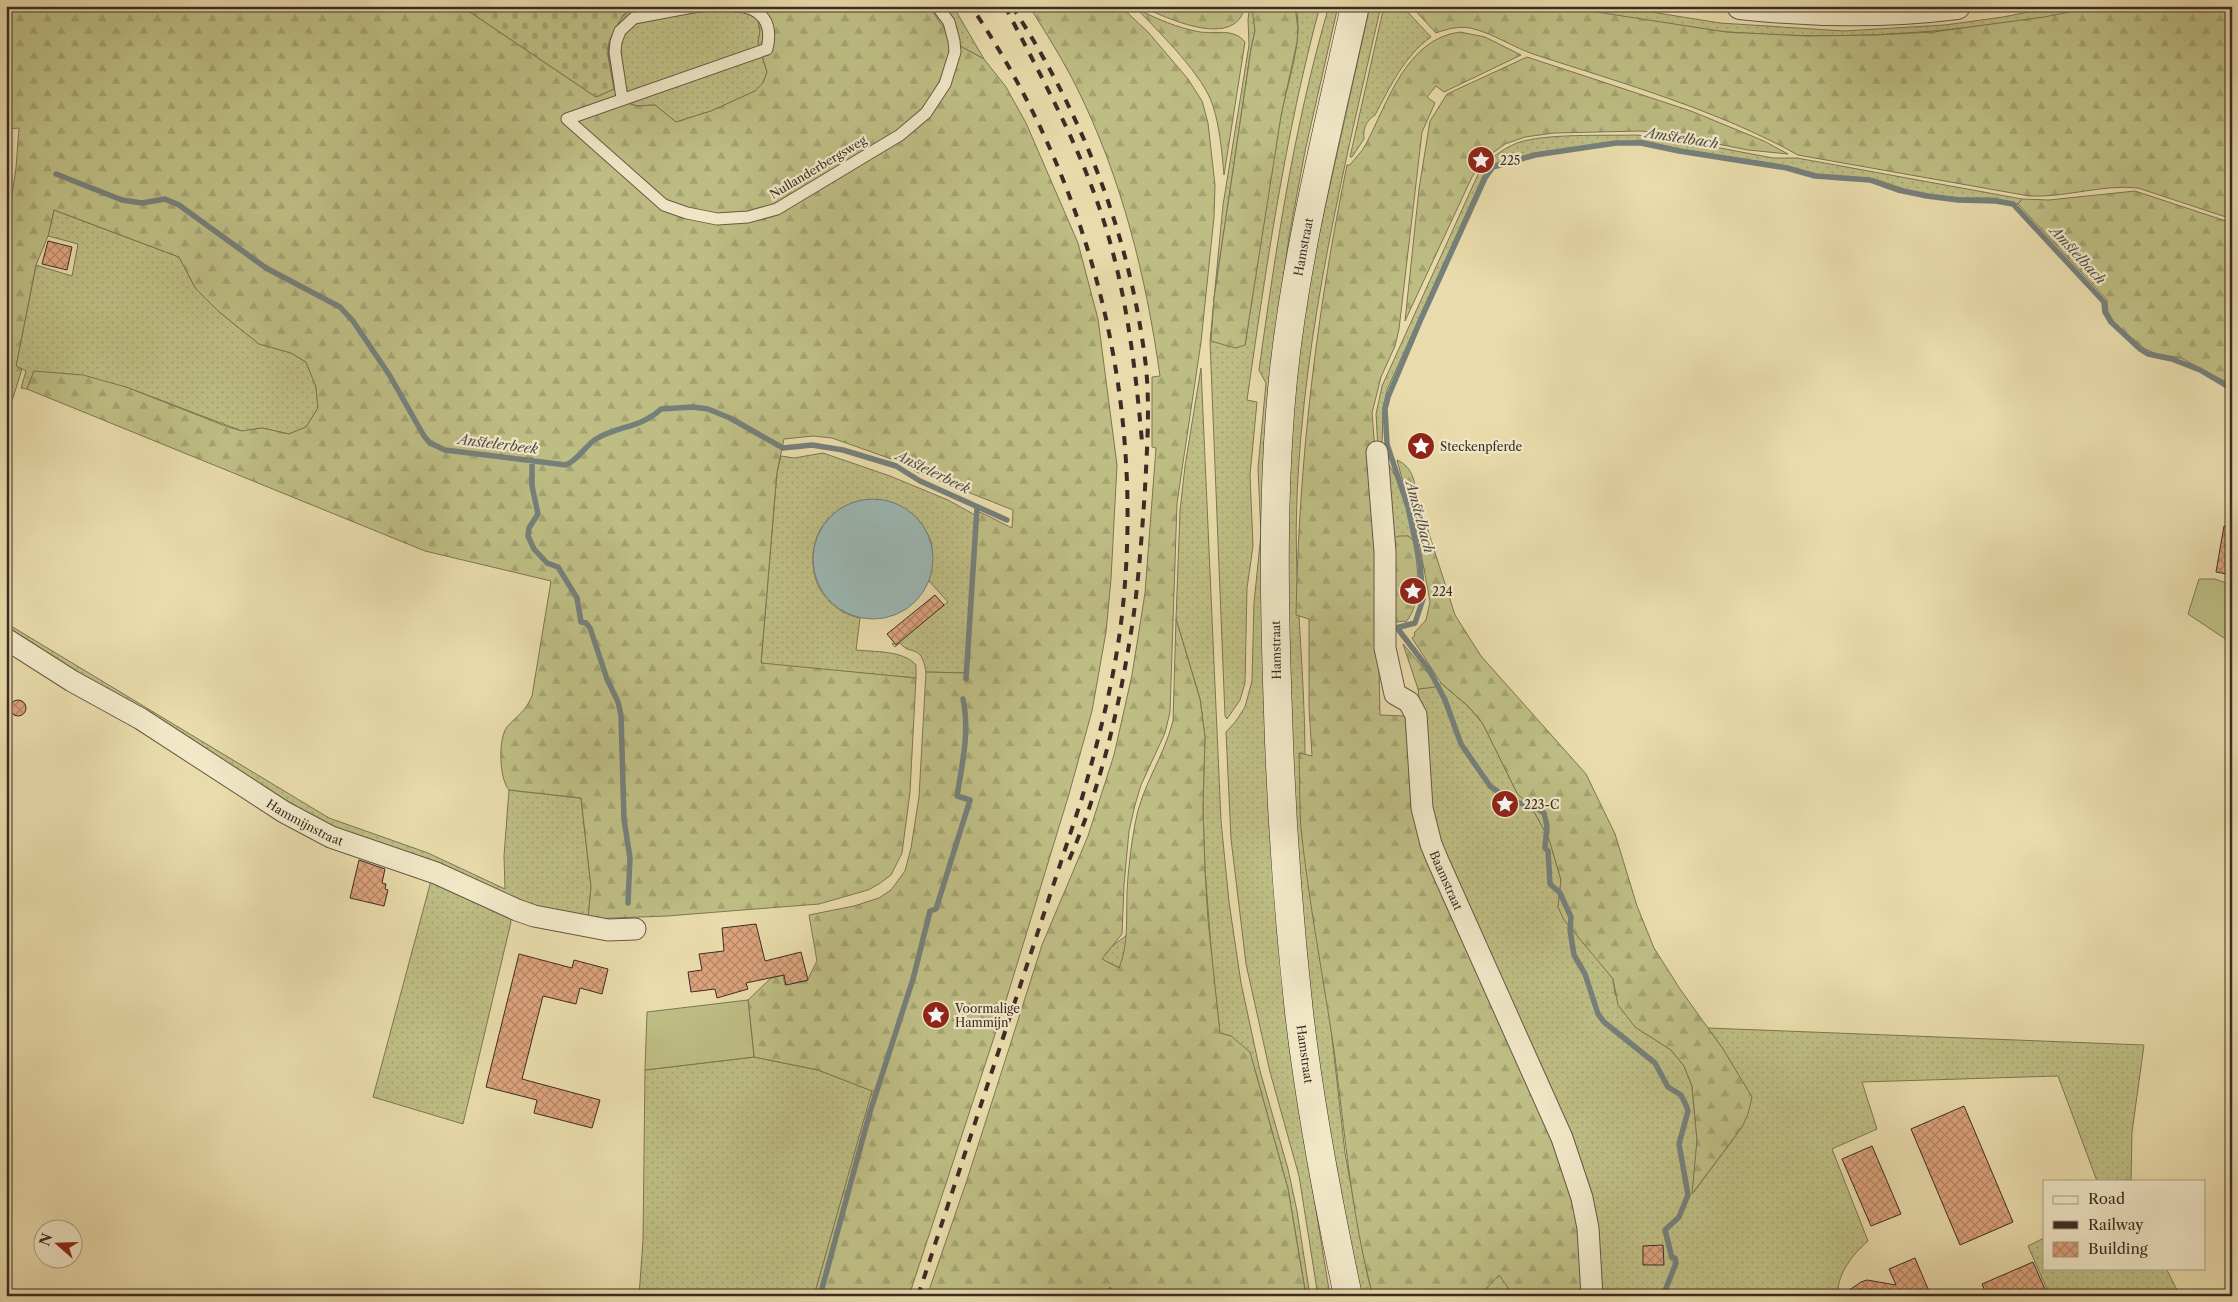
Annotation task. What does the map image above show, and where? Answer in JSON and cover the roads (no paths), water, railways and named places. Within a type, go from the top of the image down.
[{"type":"main road","name":"Hamstraat","points":[[1348,1296],[1330,1213],[1313,1115],[1298,1003],[1280,775],[1275,552],[1280,410],[1293,304],[1316,184],[1355,6]]},
{"type":"street","points":[[1740,6],[1785,11],[1834,13],[1957,6]]},
{"type":"street","name":"Baamstraat","points":[[1377,452],[1384,552],[1385,648],[1395,694],[1409,702],[1416,715],[1424,822],[1434,852],[1564,1145],[1582,1198],[1588,1228],[1592,1296]]},
{"type":"street","name":"Hammijnstraat","points":[[6,639],[72,680],[141,719],[284,812],[331,837],[436,873],[534,916],[608,930],[635,929]]},
{"type":"lane","points":[[622,98],[615,52],[620,31],[634,18],[698,6]]},
{"type":"lane","name":"Nullanderbergsweg","points":[[735,6],[758,12],[766,22],[770,38],[767,50],[622,98],[567,119],[664,205],[687,213],[717,219],[748,217],[777,209],[900,135],[926,113],[945,84],[955,52],[949,22],[937,6]]},
{"type":"water","points":[[873,499],[896,503],[916,516],[929,536],[933,559],[929,582],[916,602],[896,615],[873,619],[850,615],[830,602],[817,582],[813,559],[817,536],[830,516],[850,503]]},
{"type":"waterway","name":"Amstelbach","points":[[1392,629],[1415,623],[1423,599],[1420,563],[1408,507],[1387,444],[1385,409],[1388,397],[1421,319],[1485,178],[1493,167],[1535,155],[1616,143],[1641,143],[1787,168],[1815,176],[1870,180],[1898,190],[1927,196],[2013,204],[2104,302],[2105,312],[2111,322],[2140,349],[2148,354],[2172,359],[2200,370],[2232,389]]},
{"type":"waterway","name":"Anstelerbeek","points":[[56,174],[122,200],[142,203],[165,199],[179,205],[266,268],[340,307],[353,321],[390,376],[424,436],[430,443],[445,450],[566,465],[592,442],[604,435],[645,420],[661,409],[693,407],[708,409],[730,418],[783,448],[812,445],[843,450],[896,466],[920,481],[1007,520]]},
{"type":"waterway","points":[[532,460],[532,486],[538,514],[529,528],[528,536],[534,549],[547,563],[558,567],[577,598],[581,622],[586,623],[590,628],[607,679],[618,702],[621,715],[624,819],[630,858],[628,903]]},
{"type":"waterway","points":[[966,679],[977,508]]},
{"type":"waterway","points":[[1398,629],[1430,671],[1445,700],[1461,744],[1490,786],[1510,801],[1533,806],[1544,813],[1547,826],[1545,848],[1548,851],[1550,884],[1560,893],[1571,917],[1570,930],[1574,955],[1585,974],[1598,1014],[1604,1022],[1655,1063],[1668,1087],[1681,1095],[1686,1105],[1688,1111],[1679,1144],[1688,1195],[1679,1217],[1665,1230],[1672,1258],[1675,1258],[1676,1263],[1663,1296]]},
{"type":"waterway","points":[[820,1296],[870,1112],[913,979],[930,911],[936,909],[970,800],[957,796],[963,760],[966,723],[963,699]]},
{"type":"railway","points":[[918,1296],[1082,798],[1106,707],[1119,638],[1127,534],[1126,454],[1117,375],[1101,297],[1078,221],[1049,146],[1013,75],[971,6]]},
{"type":"railway","points":[[1005,6],[1055,104],[1078,153],[1098,204],[1115,262],[1128,322],[1142,442]]},
{"type":"railway","points":[[1012,6],[1061,90],[1082,134],[1100,179],[1116,225],[1129,272],[1139,319],[1147,382],[1148,428],[1143,522],[1139,571],[1128,652],[1108,746],[1089,807],[1066,867]]},
{"type":"place","name":"225","points":[[1481,160]]},
{"type":"place","name":"Steckenpferde","points":[[1421,446]]},
{"type":"place","name":"224","points":[[1413,591]]},
{"type":"place","name":"223-C","points":[[1505,804]]},
{"type":"place","name":"Voormalige Hammijn","points":[[936,1015]]}]
